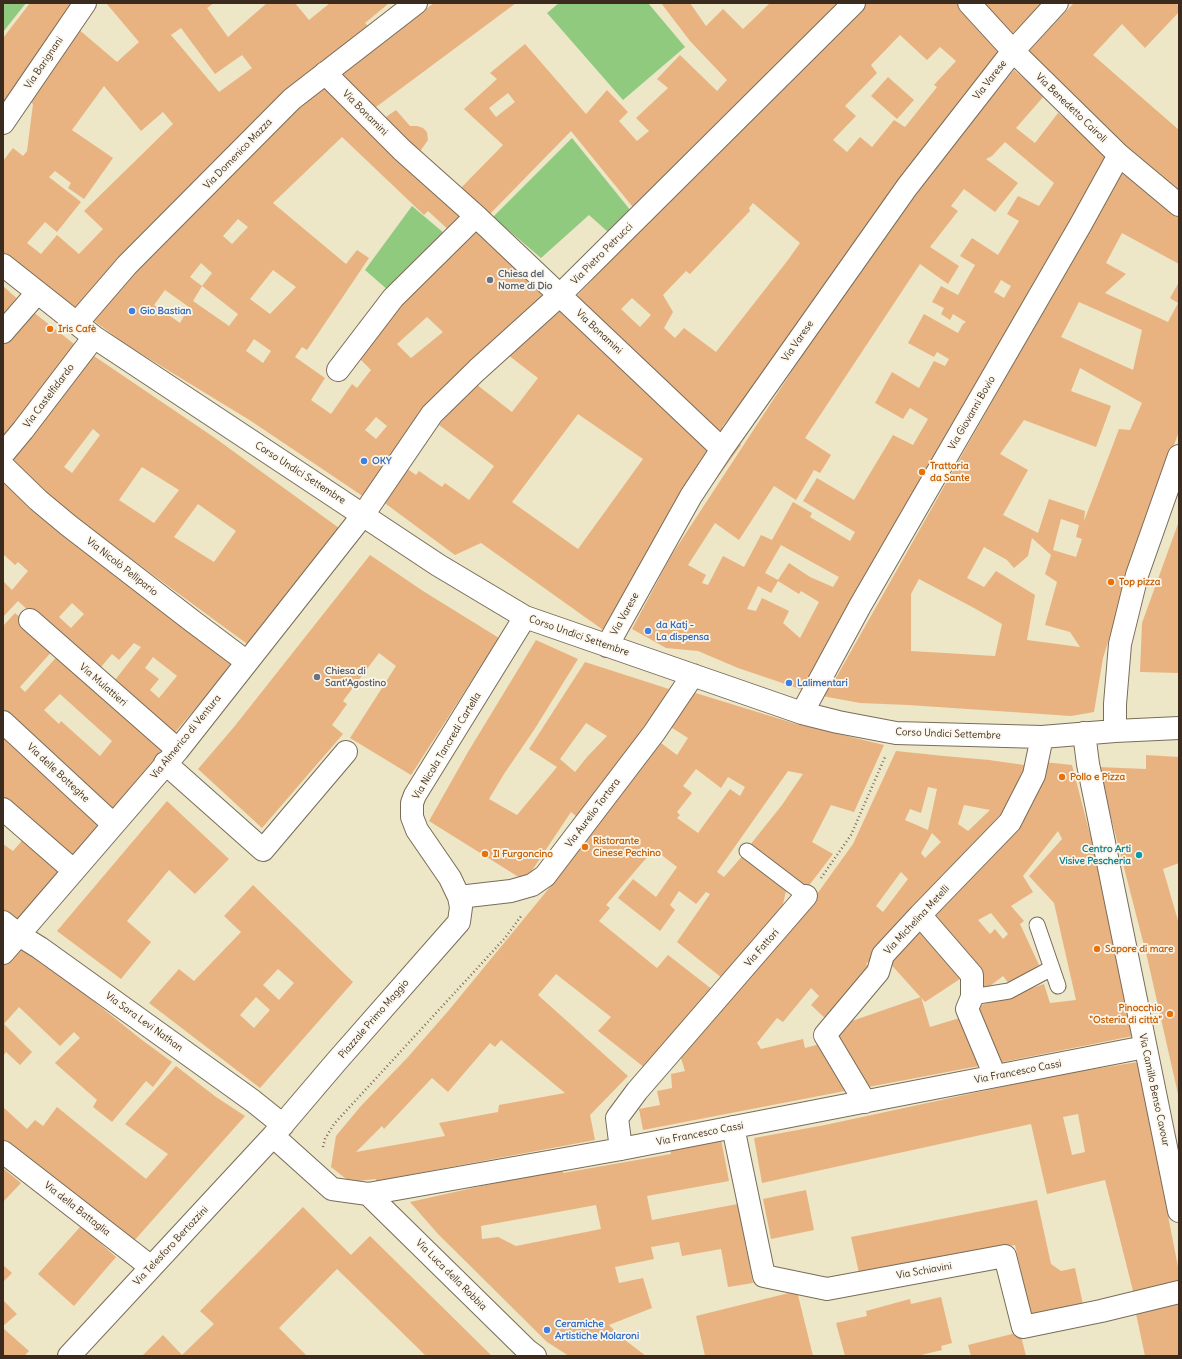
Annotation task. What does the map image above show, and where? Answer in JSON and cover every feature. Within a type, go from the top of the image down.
[{"type":"street","name":"Via Barignani","points":[[3,123],[85,3]]},
{"type":"street","name":"Via Domenico Mazza","points":[[77,323],[127,265],[292,99],[416,3]]},
{"type":"street","name":"Via Pietro Petrucci","points":[[363,515],[432,414],[476,370],[560,296],[854,3]]},
{"type":"street","name":"Via Benedetto Cairoli","points":[[969,3],[1013,51],[1120,155],[1179,205]]},
{"type":"street","name":"Via Varese","points":[[607,646],[691,496],[722,449],[907,187],[1013,51],[1057,3]]},
{"type":"street","name":"Via Bonamini","points":[[325,73],[402,150],[476,216],[722,449]]},
{"type":"street","name":"Via Giovanni Bovio","points":[[802,713],[860,606],[1120,155]]},
{"type":"street","points":[[338,370],[393,298],[476,216]]},
{"type":"street","name":"Corso Undici Settembre","points":[[3,265],[94,337],[438,565],[525,617],[802,713],[838,722],[896,733],[1042,737],[1084,733],[1179,728]]},
{"type":"street","points":[[3,332],[38,293]]},
{"type":"street","name":"Via Castelfidardo","points":[[3,454],[94,337]]},
{"type":"street","points":[[1115,731],[1114,704],[1120,644],[1137,575],[1179,456]]},
{"type":"street","name":"Via Nicolò Pellipario","points":[[3,466],[38,500],[68,525],[247,662]]},
{"type":"street","name":"Via Almerico di Ventura","points":[[3,954],[11,929],[73,870],[171,756],[363,515]]},
{"type":"street","name":"Via Nicola Tancredi Cartella","points":[[459,897],[450,878],[417,830],[412,817],[412,803],[525,617]]},
{"type":"street","name":"Via Mulattieri","points":[[30,620],[171,756]]},
{"type":"street","name":"Via Aurelio Tortora","points":[[459,897],[511,890],[532,885],[546,876],[654,734],[693,675]]},
{"type":"street","name":"Via delle Botteghe","points":[[3,722],[113,824]]},
{"type":"street","name":"Via Camillo Benso Cavour","points":[[1084,733],[1088,764],[1179,1211]]},
{"type":"street","name":"Via Michelina Metelli","points":[[865,1102],[825,1035],[878,972],[883,955],[1010,822],[1034,775],[1042,737]]},
{"type":"street","points":[[171,756],[263,850],[346,752]]},
{"type":"street","points":[[3,809],[73,870]]},
{"type":"street","name":"Via Fattori","points":[[621,1149],[617,1118],[637,1091],[806,896]]},
{"type":"street","name":"Piazzale Primo Maggio","points":[[278,1130],[459,922],[459,897]]},
{"type":"street","points":[[920,915],[972,975],[972,996],[967,1009],[995,1076]]},
{"type":"street","name":"Via Sara Levi Nathan","points":[[11,929],[47,952],[253,1101],[278,1130]]},
{"type":"street","name":"Via Francesco Cassi","points":[[278,1130],[316,1173],[332,1188],[368,1194],[733,1128],[1145,1047]]},
{"type":"street","name":"Via Schiavini","points":[[733,1128],[764,1276],[827,1289],[1004,1256],[1023,1327],[1101,1311],[1179,1292]]},
{"type":"street","name":"Via Telesforo Bertozzini","points":[[69,1356],[278,1130]]},
{"type":"street","name":"Via della Battaglia","points":[[3,1152],[151,1267]]},
{"type":"street","name":"Via Luca della Robbia","points":[[368,1194],[527,1350],[535,1356]]},
{"type":"lane","points":[[747,851],[806,896]]},
{"type":"lane","points":[[1037,924],[1058,986]]},
{"type":"lane","points":[[972,996],[1010,991],[1052,968]]},
{"type":"path","points":[[806,896],[830,868],[851,835],[896,733]]},
{"type":"path","points":[[316,1173],[325,1139],[334,1124],[505,938],[529,906],[532,885]]},
{"type":"green space","points":[[3,3],[26,3],[3,32]]},
{"type":"green space","points":[[559,3],[648,3],[685,47],[623,100],[547,13]]},
{"type":"green space","points":[[572,138],[631,211],[608,232],[589,215],[541,258],[493,217]]},
{"type":"green space","points":[[412,206],[445,234],[389,291],[365,270]]},
{"type":"building","points":[[30,3],[80,3],[3,110],[3,38]]},
{"type":"building","points":[[106,3],[214,3],[207,8],[228,37],[267,3],[295,3],[309,20],[330,3],[388,4],[365,23],[368,26],[303,80],[75,317],[3,256],[3,161],[13,148],[23,156],[27,151],[33,104],[28,100],[77,28],[117,62],[139,42]],"holes":[[[181,28],[215,74],[242,55],[252,68],[219,92],[171,35]],[[104,86],[141,131],[163,112],[173,124],[84,211],[103,229],[79,254],[57,235],[41,254],[27,243],[45,222],[57,232],[81,202],[49,177],[55,171],[71,183],[68,188],[84,199],[113,158],[72,130]]]},
{"type":"building","points":[[434,3],[516,3],[372,110],[341,72]]},
{"type":"building","points":[[661,3],[690,3],[706,26],[723,9],[743,29],[770,3],[847,3],[636,211],[571,131],[486,218],[459,190],[503,145],[464,109],[497,79],[490,73],[525,44],[586,114],[607,90],[628,112],[619,121],[637,141],[649,131],[636,118],[668,88],[657,79],[680,55],[717,91],[727,80],[690,41]],"holes":[[[508,93],[515,102],[496,117],[489,108]]]},
{"type":"building","points":[[864,3],[966,3],[1017,51],[722,427],[741,445],[606,632],[481,543],[455,555],[382,501],[406,468],[416,475],[419,471],[442,487],[445,483],[469,500],[494,466],[439,425],[472,381],[512,412],[538,378],[495,345],[364,497],[251,421],[125,344],[89,317],[324,82],[467,218],[451,232],[428,211],[424,215],[342,137],[273,203],[346,264],[357,250],[369,258],[307,350],[302,347],[295,357],[325,378],[311,400],[331,414],[352,384],[357,388],[371,370],[357,356],[435,264],[475,225],[549,274],[577,296],[737,129]],"holes":[[[900,35],[927,60],[940,47],[956,61],[934,85],[937,87],[905,127],[894,120],[872,147],[860,137],[847,152],[833,140],[856,116],[845,106],[877,73],[871,65]],[[753,203],[800,243],[716,352],[684,328],[675,338],[664,328],[673,312],[663,295],[686,271],[690,274],[750,211],[749,208]],[[238,219],[248,227],[232,244],[223,236]],[[201,263],[212,273],[202,286],[190,277]],[[273,270],[296,287],[270,314],[250,299]],[[202,286],[238,314],[229,326],[193,301]],[[165,290],[189,307],[180,323],[154,305]],[[632,298],[651,315],[640,327],[621,309]],[[427,317],[443,332],[411,358],[397,344]],[[254,339],[271,351],[263,363],[246,351]],[[578,414],[643,459],[578,549],[512,502]],[[376,417],[387,426],[376,439],[365,430]]]},
{"type":"building","points":[[983,3],[1043,3],[1012,34]]},
{"type":"building","points":[[1074,3],[1176,3],[1179,6],[1179,12],[1145,48],[1122,24],[1093,55],[1179,130],[1179,195],[1163,182],[1025,52]]},
{"type":"building","points":[[1014,70],[1044,96],[1016,128],[1035,143],[1058,113],[1119,160],[809,692],[738,668],[698,651],[666,648],[632,629],[671,556],[809,345],[923,185]],"holes":[[[1005,142],[1054,183],[1039,206],[1018,196],[1007,214],[1019,221],[998,255],[972,238],[960,256],[975,265],[958,295],[941,286],[932,302],[944,308],[941,314],[950,320],[953,314],[966,322],[963,324],[958,333],[924,314],[908,343],[934,357],[937,352],[949,359],[945,366],[934,361],[919,388],[892,372],[875,403],[903,419],[910,408],[928,419],[913,445],[893,435],[854,500],[817,478],[803,501],[855,532],[850,541],[810,517],[812,513],[793,502],[772,540],[761,535],[744,567],[723,556],[708,585],[702,583],[706,575],[688,565],[715,523],[739,540],[774,486],[796,500],[814,470],[820,473],[831,455],[805,438],[920,264],[948,284],[959,266],[930,247],[958,211],[951,206],[964,189],[995,212],[1018,183],[986,159],[992,156]],[[1001,280],[1011,286],[1004,298],[994,292]],[[781,545],[839,577],[833,587],[810,577],[789,563],[778,580],[765,573]],[[778,581],[799,594],[801,591],[819,602],[800,638],[783,623],[789,611],[762,598],[756,611],[747,609],[758,586],[771,593]]]},
{"type":"building","points":[[888,77],[914,100],[897,119],[871,96]]},
{"type":"building","points":[[396,110],[410,126],[423,128],[427,132],[428,140],[421,150],[417,151],[380,121]]},
{"type":"building","points":[[1118,170],[1179,205],[1179,264],[1122,233],[1106,263],[1126,274],[1105,293],[1168,322],[1178,303],[1170,298],[1179,282],[1179,431],[1127,581],[1103,658],[1094,712],[1071,716],[860,703],[822,696],[837,676],[1028,338]],"holes":[[[1079,302],[1142,330],[1133,370],[1061,337]],[[1080,368],[1142,403],[1130,430],[1119,429],[1084,521],[1085,511],[1049,499],[1038,533],[1003,515],[1028,470],[1000,454],[1024,420],[1096,447],[1111,406],[1071,391]],[[1061,519],[1079,525],[1076,537],[1082,539],[1076,557],[1053,550]],[[1032,538],[1051,555],[1045,574],[1057,582],[1045,625],[1070,632],[1080,647],[1027,640],[1035,595],[996,571],[984,587],[967,578],[984,547],[1007,560],[1014,568],[1028,556]],[[919,579],[1002,624],[995,656],[911,651],[911,594]]]},
{"type":"building","points":[[3,286],[22,303],[3,324]]},
{"type":"building","points":[[28,308],[78,347],[3,443],[3,339]]},
{"type":"building","points":[[91,354],[215,438],[339,528],[250,646],[44,495],[7,459]],"holes":[[[93,429],[100,435],[72,473],[64,467]],[[142,467],[179,490],[154,523],[119,500]],[[198,504],[236,531],[214,562],[174,537]]]},
{"type":"building","points":[[3,478],[233,664],[171,737],[111,685],[141,647],[134,643],[119,660],[112,654],[96,673],[18,601],[3,617],[3,581],[12,590],[28,571],[18,562],[15,565],[3,554]],"holes":[[[72,603],[84,614],[71,628],[59,617]],[[153,657],[177,676],[159,698],[150,690],[159,679],[145,668]]]},
{"type":"building","points":[[1179,521],[1179,673],[1140,672],[1142,623]]},
{"type":"building","points":[[370,555],[423,591],[499,638],[411,775],[350,738],[396,666],[379,653],[343,701],[347,704],[332,725],[343,734],[262,828],[198,769],[234,727]]},
{"type":"building","points":[[15,613],[55,648],[20,687],[25,692],[61,652],[165,747],[109,813],[3,715],[3,626]],"holes":[[[60,694],[112,741],[100,756],[61,721],[59,724],[44,710]]]},
{"type":"building","points":[[536,640],[578,659],[489,799],[517,815],[557,767],[529,749],[585,662],[672,690],[577,817],[571,812],[525,881],[429,821],[468,752]],"holes":[[[586,723],[607,736],[575,772],[560,759]]]},
{"type":"building","points":[[689,691],[793,723],[884,745],[854,812],[831,805],[812,842],[833,854],[807,888],[750,845],[782,805],[803,774],[788,771],[717,872],[724,877],[744,854],[787,887],[779,921],[727,982],[677,942],[710,894],[706,892],[696,904],[679,891],[670,905],[675,910],[660,931],[618,898],[633,879],[656,897],[677,867],[654,849],[606,905],[610,908],[599,921],[657,968],[668,955],[713,990],[645,1068],[598,1031],[611,1017],[556,974],[538,995],[628,1076],[590,1115],[595,1140],[376,1181],[376,1179],[350,1182],[331,1167],[336,1136],[360,1107],[408,1057],[449,1010],[564,870],[661,743],[677,755],[688,738],[669,726]],"holes":[[[696,769],[721,788],[728,777],[745,787],[740,796],[730,789],[698,833],[677,818],[680,815],[677,812],[692,793],[683,786]],[[501,1040],[565,1093],[499,1105],[498,1112],[439,1123],[445,1136],[356,1152],[382,1126],[384,1129],[432,1078],[448,1092],[490,1043],[495,1047]]]},
{"type":"building","points":[[3,728],[103,823],[68,863],[3,806]]},
{"type":"building","points":[[896,751],[989,760],[1031,766],[1006,821],[866,964],[871,969],[828,1021],[811,1005],[819,996],[811,988],[783,1022],[777,1018],[757,1043],[761,1049],[803,1039],[805,1048],[820,1044],[850,1090],[643,1130],[639,1109],[660,1105],[657,1091],[672,1088],[671,1074],[685,1071],[681,1058],[739,985],[789,929],[817,894],[853,844]],"holes":[[[928,787],[937,789],[928,830],[905,820],[910,809],[921,813]],[[964,805],[990,810],[968,831],[958,824]],[[932,833],[941,842],[925,858],[921,853]],[[901,872],[908,879],[883,912],[876,906]]]},
{"type":"building","points":[[1146,755],[1179,757],[1179,863],[1163,869],[1179,924],[1178,1094],[1147,957],[1098,767],[1146,769]]},
{"type":"building","points":[[1044,762],[1072,765],[1100,873],[1133,1036],[993,1064],[970,1009],[1044,984],[1050,1003],[1076,1000],[1054,903],[1029,876],[1062,839],[1058,831],[1023,876],[1033,892],[1011,906],[1024,921],[1020,924],[1039,965],[1010,985],[1003,976],[986,989],[963,959],[925,915]],"holes":[[[991,913],[1008,934],[1003,939],[995,929],[990,934],[978,920]]]},
{"type":"building","points":[[167,801],[229,859],[195,894],[169,870],[127,921],[151,942],[121,979],[57,931]]},
{"type":"building","points":[[26,836],[64,868],[17,926],[3,915],[3,844],[13,851]]},
{"type":"building","points":[[253,885],[353,982],[260,1088],[149,1003],[179,969],[194,981],[241,932],[224,916]],"holes":[[[278,969],[294,983],[279,1000],[263,985]],[[256,997],[270,1010],[254,1028],[240,1015]]]},
{"type":"building","points":[[920,924],[966,975],[925,1002],[886,959]]},
{"type":"building","points":[[21,943],[142,1040],[172,1062],[153,1087],[146,1081],[112,1122],[93,1107],[97,1100],[55,1063],[80,1038],[74,1032],[60,1046],[19,1007],[4,1024],[32,1052],[20,1065],[6,1052],[3,1056],[3,964]]},
{"type":"building","points":[[921,997],[930,1027],[963,1017],[984,1065],[863,1088],[831,1034],[852,1021]]},
{"type":"building","points":[[1138,1062],[1179,1272],[1179,1283],[1134,1295],[1105,1180],[1047,1194],[1031,1124],[762,1183],[754,1138],[825,1125],[1062,1074]],"holes":[[[1078,1114],[1085,1152],[1072,1155],[1063,1117]]]},
{"type":"building","points":[[176,1066],[216,1097],[245,1116],[133,1242],[3,1145],[3,1107],[27,1129],[35,1120],[43,1126],[57,1107],[146,1179],[168,1154],[125,1124]]},
{"type":"building","points":[[721,1139],[729,1181],[647,1196],[652,1220],[738,1204],[753,1283],[728,1287],[721,1249],[682,1256],[679,1242],[651,1247],[654,1259],[615,1267],[619,1283],[643,1278],[652,1308],[609,1325],[621,1337],[646,1356],[569,1356],[547,1342],[438,1234],[410,1202],[562,1168],[563,1173],[671,1154],[670,1148]],"holes":[[[596,1205],[601,1229],[516,1246],[498,1237],[482,1239],[481,1226]]]},
{"type":"building","points":[[3,1168],[21,1183],[3,1202]]},
{"type":"building","points":[[806,1190],[814,1230],[771,1239],[763,1199]]},
{"type":"building","points":[[1037,1200],[1051,1264],[1061,1271],[1075,1268],[1084,1309],[1032,1320],[1015,1245],[859,1273],[851,1237]]},
{"type":"building","points":[[303,1207],[351,1255],[370,1236],[492,1356],[424,1356],[425,1355],[337,1269],[279,1328],[307,1356],[142,1356],[163,1335],[182,1355],[214,1324],[200,1311]]},
{"type":"building","points":[[81,1226],[116,1257],[74,1306],[38,1274]]},
{"type":"building","points":[[3,1265],[12,1273],[3,1282]]},
{"type":"building","points":[[797,1291],[813,1356],[705,1356],[696,1316]]},
{"type":"building","points":[[941,1297],[952,1343],[941,1346],[942,1350],[917,1356],[845,1356],[836,1323],[867,1316],[866,1311],[910,1299],[911,1304]]},
{"type":"building","points":[[1179,1299],[1179,1356],[1145,1356],[1135,1309]]},
{"type":"building","points":[[3,1300],[17,1314],[3,1326]]},
{"type":"building","points":[[3,1328],[29,1351],[24,1356],[3,1356]]},
{"type":"building","points":[[1020,1332],[1026,1356],[971,1356],[968,1345]]},
{"type":"place","name":"Chiesa del Nome di Dio","points":[[490,280]]},
{"type":"place","name":"Gio Bastian","points":[[132,311]]},
{"type":"place","name":"Iris Cafè","points":[[50,329]]},
{"type":"place","name":"OKY","points":[[364,461]]},
{"type":"place","name":"Trattoria da Sante","points":[[922,472]]},
{"type":"place","name":"Top pizza","points":[[1111,582]]},
{"type":"place","name":"da Katj - La dispensa","points":[[648,631]]},
{"type":"place","name":"Chiesa di Sant'Agostino","points":[[317,677]]},
{"type":"place","name":"Lalimentari","points":[[789,683]]},
{"type":"place","name":"Pollo e Pizza","points":[[1062,777]]},
{"type":"place","name":"Ristorante Cinese Pechino","points":[[585,847]]},
{"type":"place","name":"Il Furgoncino","points":[[485,854]]},
{"type":"place","name":"Centro Arti Visive Pescheria","points":[[1139,855]]},
{"type":"place","name":"Sapore di mare","points":[[1097,949]]},
{"type":"place","name":"Pinocchio \"Osteria di città\"","points":[[1170,1014]]},
{"type":"place","name":"Ceramiche Artistiche Molaroni","points":[[547,1330]]}]
